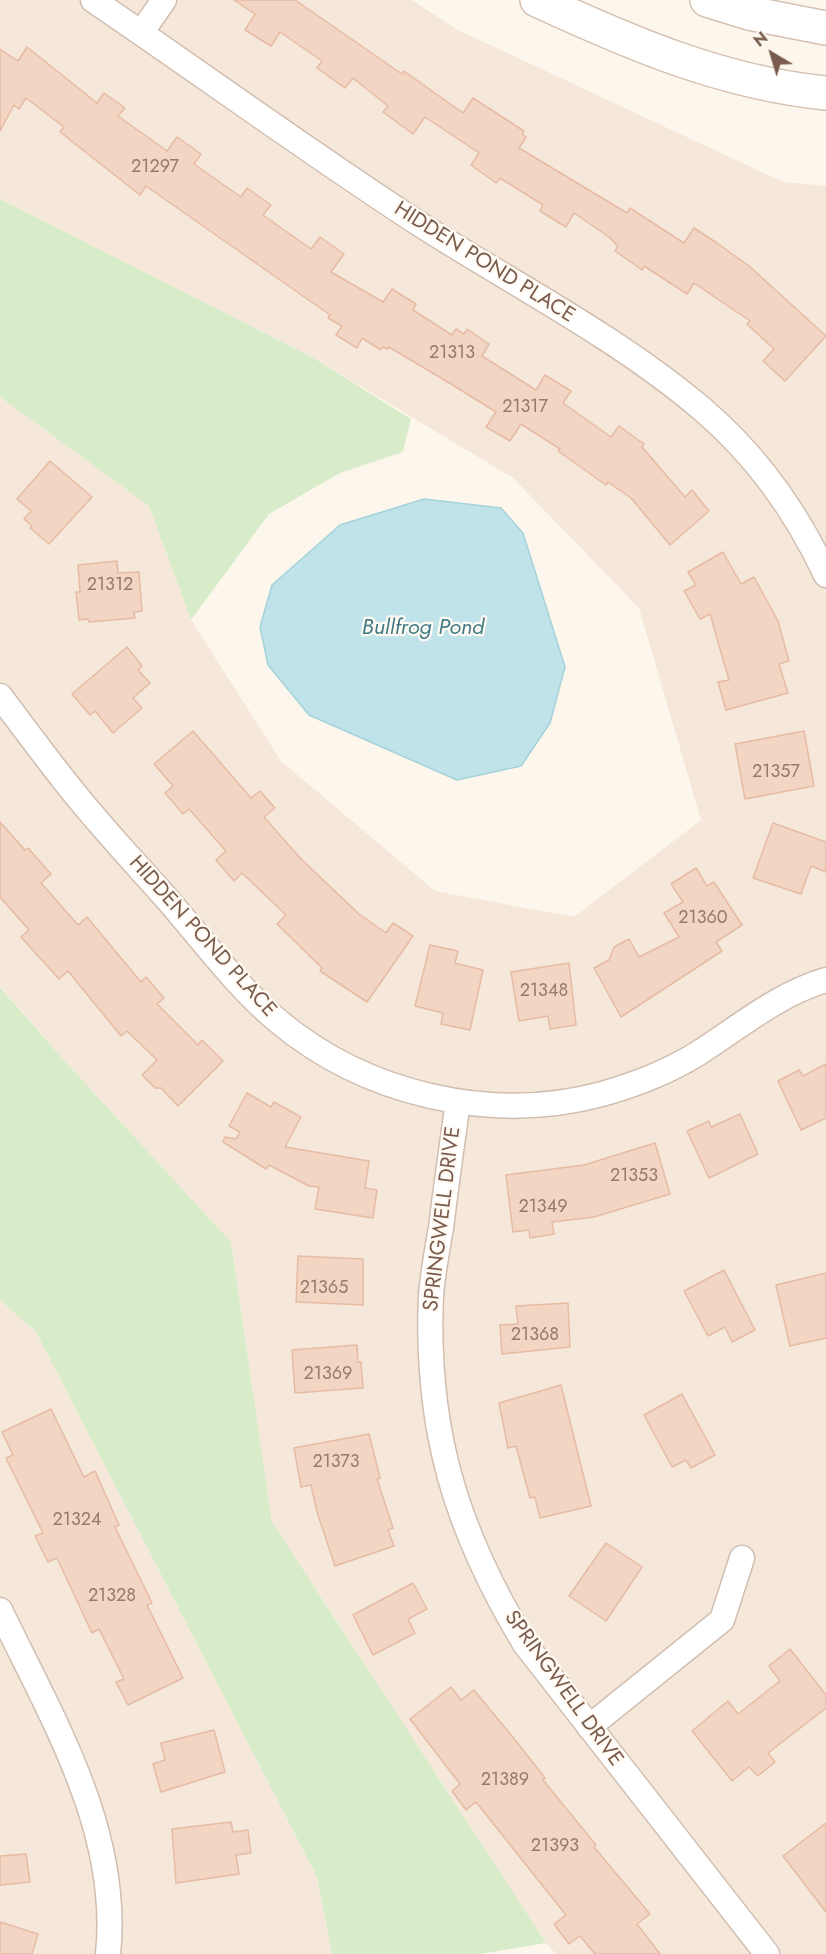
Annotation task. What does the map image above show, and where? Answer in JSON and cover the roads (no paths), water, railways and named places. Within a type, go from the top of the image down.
[{"type":"main road","points":[[537,0],[610,34],[682,62],[746,80],[826,93]]},
{"type":"main road","points":[[708,0],[749,13],[826,28]]},
{"type":"street","name":"HIDDEN POND PLACE","points":[[93,0],[420,224],[654,370],[704,410],[743,449],[783,500],[812,546],[826,575]]},
{"type":"street","points":[[141,33],[164,0]]},
{"type":"street","name":"HIDDEN POND PLACE","points":[[0,696],[76,796],[258,1002],[278,1021],[344,1065],[390,1085],[458,1102],[507,1105],[552,1103],[601,1094],[648,1078],[694,1056],[765,1008],[826,980]]},
{"type":"street","name":"SPRINGWELL DRIVE","points":[[458,1102],[432,1293],[430,1328],[435,1414],[448,1475],[467,1535],[493,1592],[525,1644],[767,1954]]},
{"type":"street","points":[[589,1727],[722,1620],[742,1558]]},
{"type":"street","points":[[0,1610],[69,1755],[88,1801],[102,1849],[107,1888],[108,1954]]},
{"type":"water","name":"Bullfrog Pond","points":[[424,499],[501,508],[523,533],[565,667],[550,723],[521,766],[457,780],[309,715],[268,665],[260,627],[272,585],[340,525]]}]
